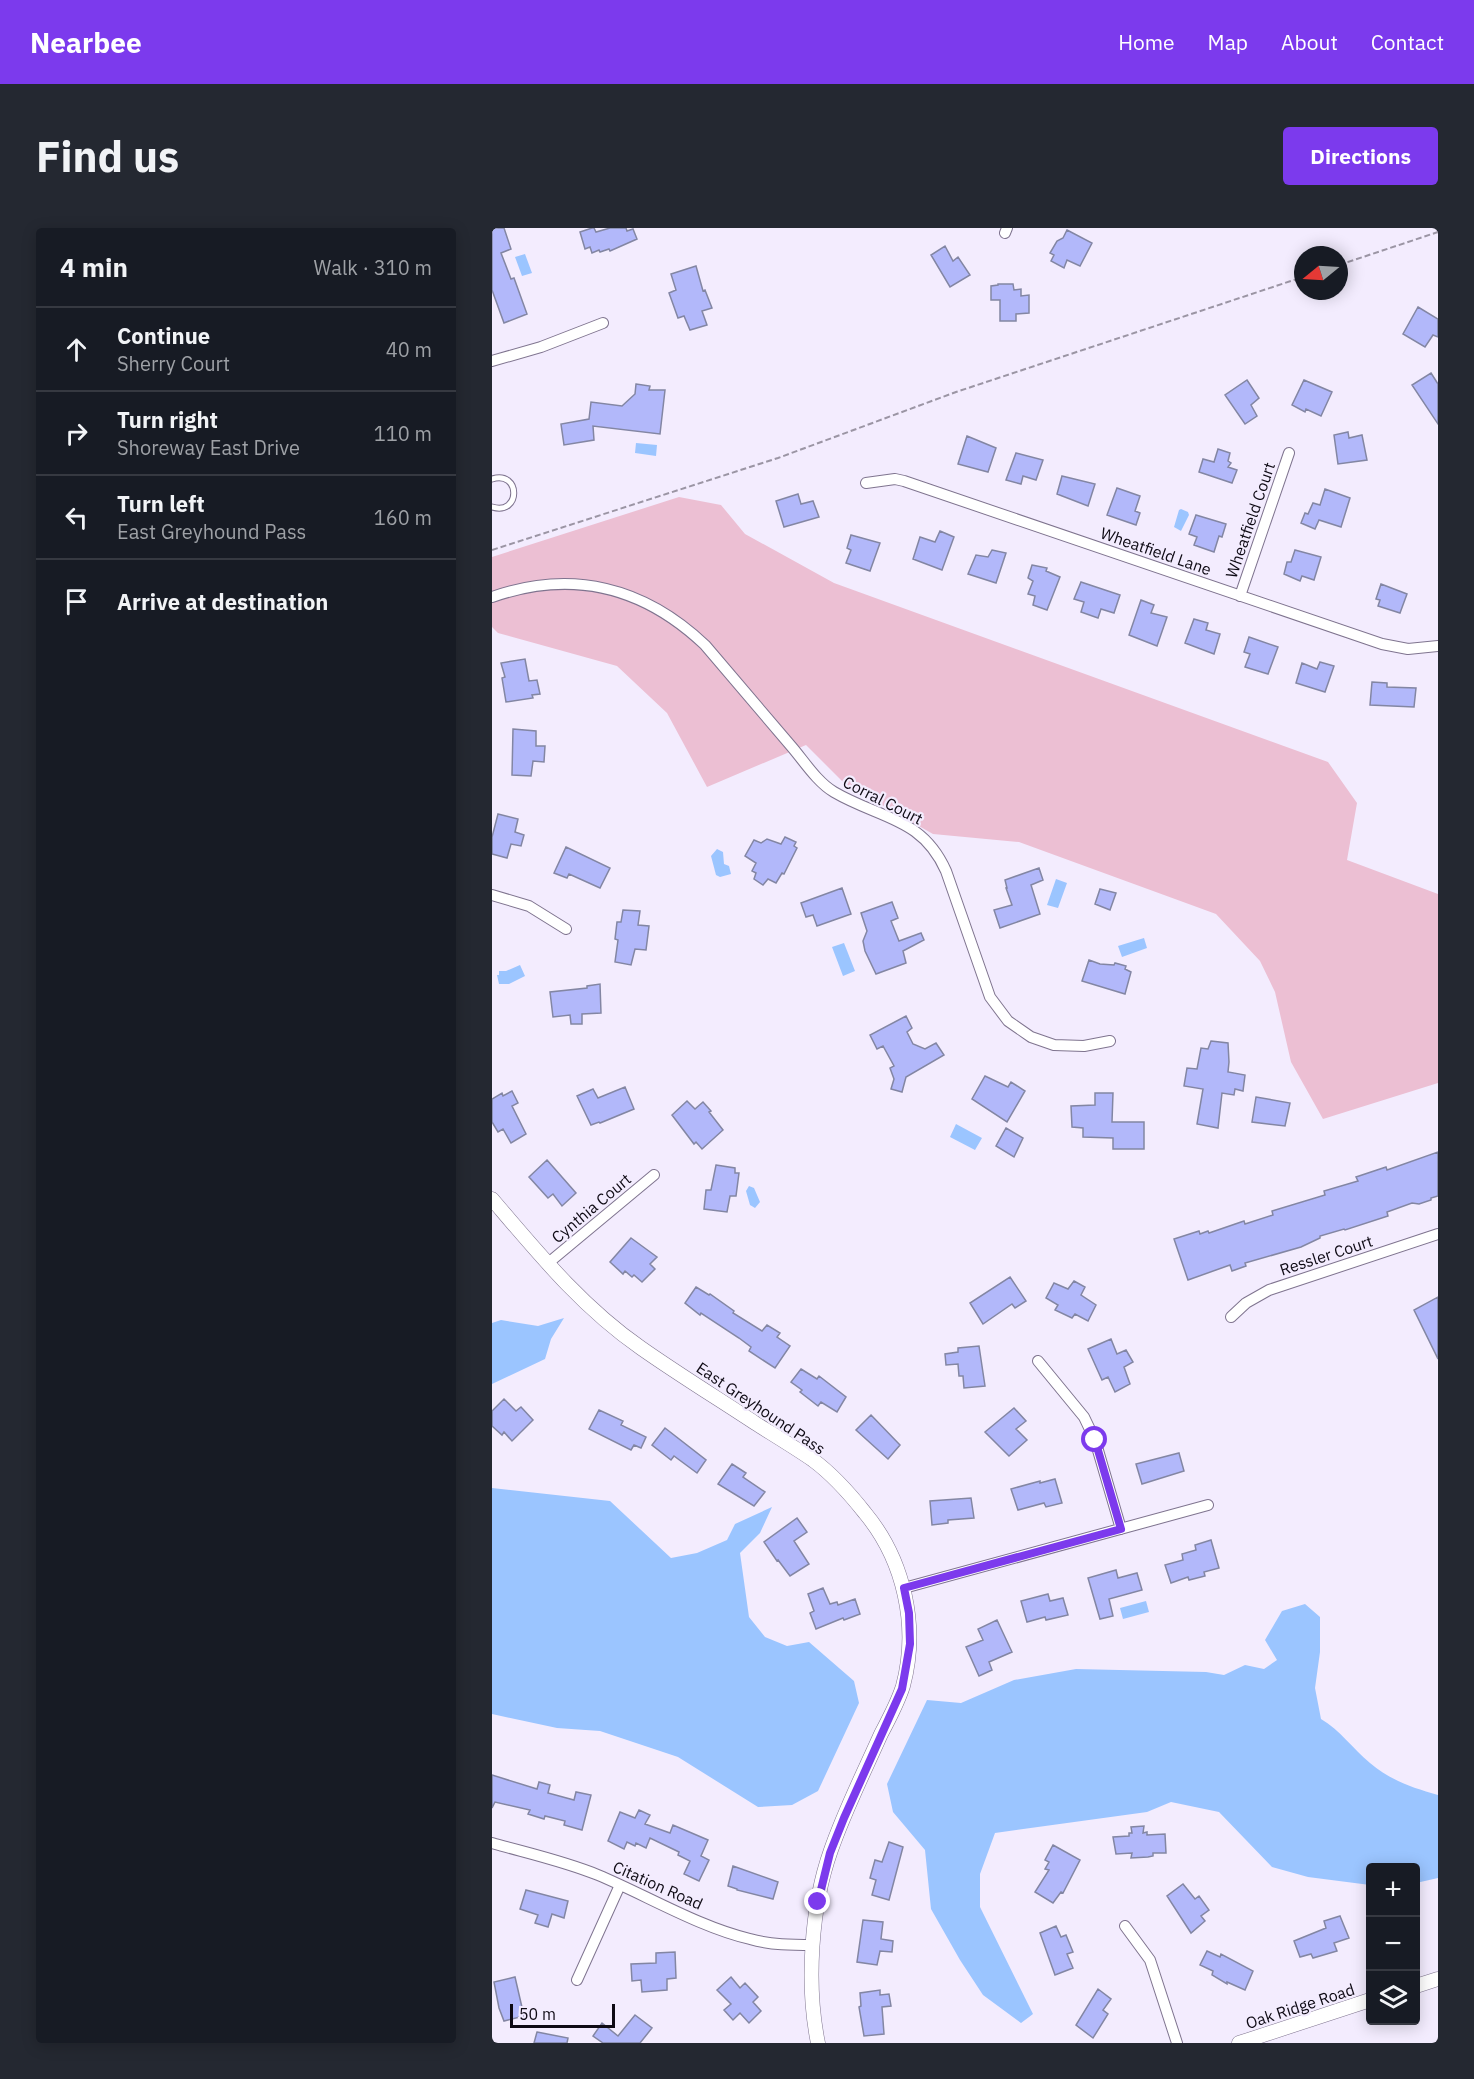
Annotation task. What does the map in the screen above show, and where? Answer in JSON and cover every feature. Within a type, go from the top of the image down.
[{"type":"street","points":[[492,361],[540,347],[603,323]]},
{"type":"street","name":"Wheatfield Court","points":[[1240,596],[1289,453]]},
{"type":"street","name":"Wheatfield Lane","points":[[866,483],[895,479],[904,481],[1382,644],[1408,649],[1438,646]]},
{"type":"street","name":"Corral Court","points":[[492,597],[532,586],[593,585],[644,601],[668,614],[705,645],[828,788],[901,822],[917,831],[931,844],[940,856],[946,871],[990,998],[1008,1021],[1031,1037],[1054,1045],[1084,1046],[1110,1041]]},
{"type":"street","points":[[492,896],[530,906],[566,929]]},
{"type":"street","name":"Cynthia Court","points":[[547,1264],[654,1175]]},
{"type":"street","name":"East Greyhound Pass","points":[[492,1199],[547,1264],[584,1302],[639,1346],[814,1461],[866,1514],[880,1534],[904,1588],[909,1613],[910,1644],[902,1689],[830,1853],[818,1902],[814,1945],[813,2008],[818,2043]]},
{"type":"street","name":"Ressler Court","points":[[1230,1317],[1246,1303],[1269,1290],[1438,1234]]},
{"type":"street","points":[[1038,1361],[1084,1417],[1095,1440],[1121,1529]]},
{"type":"street","points":[[904,1588],[1208,1505]]},
{"type":"street","name":"Citation Road","points":[[492,1843],[576,1867],[726,1932],[783,1945],[814,1945]]},
{"type":"street","points":[[577,1980],[620,1885]]},
{"type":"street","points":[[1125,1926],[1150,1960],[1177,2043]]},
{"type":"street","points":[[1420,1985],[1438,1979]]},
{"type":"street","name":"Oak Ridge Road","points":[[1239,2043],[1265,2039],[1366,2002]]},
{"type":"lane","points":[[492,479],[499,477],[508,480],[514,488],[514,493],[507,506],[492,507]]},
{"type":"path","points":[[1348,262],[1438,232]]},
{"type":"path","points":[[492,550],[778,458],[956,392],[1294,280]]},
{"type":"shaded area","points":[[679,497],[721,505],[745,534],[834,583],[1328,762],[1357,803],[1347,860],[1438,894],[1438,1083],[1323,1119],[1291,1062],[1275,992],[1260,961],[1216,914],[1019,842],[933,834],[845,784],[806,745],[707,787],[667,713],[617,666],[498,633],[492,627],[492,557]]},
{"type":"water","points":[[525,254],[532,273],[522,276],[515,257]]},
{"type":"water","points":[[636,443],[657,445],[656,456],[635,453]]},
{"type":"water","points":[[1181,509],[1189,515],[1181,531],[1174,527]]},
{"type":"water","points":[[717,849],[723,852],[724,864],[729,866],[731,874],[720,877],[716,875],[711,856]]},
{"type":"water","points":[[1056,879],[1067,883],[1058,908],[1047,905]]},
{"type":"water","points":[[1144,938],[1147,948],[1122,957],[1118,946]]},
{"type":"water","points":[[844,943],[855,971],[843,976],[832,947]]},
{"type":"water","points":[[520,965],[525,976],[509,984],[499,984],[497,975],[499,971],[506,971]]},
{"type":"water","points":[[956,1124],[982,1138],[975,1150],[950,1137]]},
{"type":"water","points":[[749,1186],[754,1188],[760,1202],[755,1208],[750,1205],[746,1191]]},
{"type":"water","points":[[564,1318],[551,1339],[545,1359],[492,1384],[492,1323],[501,1320],[538,1326]]},
{"type":"water","points":[[492,1488],[610,1501],[671,1558],[697,1553],[727,1540],[735,1524],[772,1507],[760,1533],[740,1553],[749,1617],[765,1637],[787,1646],[809,1642],[854,1681],[859,1703],[818,1791],[792,1805],[758,1807],[678,1757],[600,1731],[557,1728],[492,1714]]},
{"type":"water","points":[[1146,1601],[1149,1612],[1123,1619],[1120,1608]]},
{"type":"water","points":[[1305,1604],[1320,1617],[1320,1652],[1315,1688],[1321,1719],[1370,1763],[1386,1774],[1438,1795],[1438,1878],[1420,1882],[1420,1863],[1366,1863],[1366,1884],[1308,1877],[1272,1867],[1219,1812],[1171,1802],[1147,1812],[995,1833],[980,1874],[980,1907],[1033,2014],[1021,2023],[983,1995],[960,1960],[931,1909],[925,1850],[893,1812],[887,1784],[927,1700],[961,1703],[1014,1680],[1076,1669],[1206,1672],[1224,1675],[1245,1665],[1264,1669],[1277,1660],[1265,1640],[1282,1611]]},
{"type":"building","points":[[492,228],[504,228],[511,249],[501,253],[511,279],[514,278],[527,314],[504,323],[492,290]]},
{"type":"building","points":[[592,228],[596,232],[610,228],[626,228],[627,231],[633,229],[637,239],[610,251],[609,249],[600,252],[599,250],[592,253],[590,247],[585,249],[580,232]]},
{"type":"building","points":[[1067,230],[1092,243],[1080,266],[1067,260],[1064,268],[1051,261],[1054,255],[1050,253]]},
{"type":"building","points":[[945,246],[953,261],[958,257],[970,275],[950,287],[931,255]]},
{"type":"building","points":[[696,266],[703,291],[705,290],[712,308],[702,311],[707,325],[690,330],[684,316],[678,318],[669,293],[676,290],[671,274]]},
{"type":"building","points":[[1013,284],[1014,290],[1021,289],[1021,296],[1029,295],[1029,313],[1016,314],[1016,321],[1000,321],[1000,300],[991,300],[991,286]]},
{"type":"building","points":[[1418,307],[1438,319],[1438,337],[1433,335],[1425,347],[1403,334]]},
{"type":"building","points":[[1431,373],[1438,384],[1438,424],[1412,385]]},
{"type":"building","points":[[1247,380],[1259,398],[1251,405],[1257,416],[1245,424],[1225,395]]},
{"type":"building","points":[[1304,380],[1332,392],[1321,416],[1306,409],[1305,412],[1292,405]]},
{"type":"building","points":[[636,384],[650,386],[649,390],[665,390],[660,434],[593,426],[594,440],[564,445],[561,424],[589,419],[591,402],[622,406],[635,394]]},
{"type":"building","points":[[1348,432],[1349,438],[1362,435],[1367,460],[1338,464],[1334,435]]},
{"type":"building","points":[[967,436],[996,448],[988,472],[958,464]]},
{"type":"building","points":[[1218,449],[1230,453],[1228,461],[1231,463],[1228,467],[1237,470],[1232,483],[1199,472],[1203,459],[1214,462]]},
{"type":"building","points":[[1016,453],[1043,460],[1036,480],[1023,476],[1021,484],[1006,480]]},
{"type":"building","points":[[1062,476],[1095,484],[1088,506],[1057,494]]},
{"type":"building","points":[[1117,488],[1140,496],[1135,511],[1140,513],[1136,525],[1107,515]]},
{"type":"building","points":[[1325,489],[1350,498],[1341,527],[1319,520],[1315,529],[1301,523],[1313,503],[1320,505]]},
{"type":"building","points":[[798,494],[801,504],[813,501],[819,517],[784,527],[776,501]]},
{"type":"building","points":[[1196,515],[1226,524],[1214,552],[1194,545],[1197,537],[1189,534]]},
{"type":"building","points":[[940,531],[954,537],[942,570],[913,559],[920,537],[935,542]]},
{"type":"building","points":[[851,535],[880,543],[870,571],[846,563],[851,550],[847,548]]},
{"type":"building","points":[[992,550],[1006,553],[996,583],[968,574],[976,555],[988,557]]},
{"type":"building","points":[[1295,550],[1321,557],[1314,580],[1302,576],[1300,581],[1284,574],[1287,562],[1291,562]]},
{"type":"building","points":[[1032,565],[1047,568],[1046,571],[1060,577],[1047,610],[1033,605],[1035,596],[1028,594],[1033,581],[1028,578]]},
{"type":"building","points":[[1081,582],[1120,595],[1114,613],[1101,609],[1098,618],[1081,612],[1084,602],[1074,599]]},
{"type":"building","points":[[1381,584],[1407,594],[1400,613],[1378,606],[1380,600],[1376,599]]},
{"type":"building","points":[[1141,600],[1154,605],[1151,613],[1167,617],[1157,646],[1129,635]]},
{"type":"building","points":[[1194,619],[1208,623],[1206,630],[1220,634],[1214,654],[1185,643]]},
{"type":"building","points":[[1249,637],[1278,647],[1268,674],[1245,667],[1250,654],[1244,652]]},
{"type":"building","points":[[525,659],[529,681],[537,680],[540,694],[532,695],[533,698],[506,702],[502,678],[505,677],[501,663]]},
{"type":"building","points":[[1320,662],[1334,666],[1325,692],[1296,683],[1302,663],[1317,669]]},
{"type":"building","points":[[1372,682],[1387,683],[1387,687],[1416,688],[1414,707],[1370,705]]},
{"type":"building","points":[[513,729],[536,731],[536,746],[545,746],[544,762],[533,761],[531,776],[512,775]]},
{"type":"building","points":[[498,814],[518,819],[515,832],[524,835],[521,846],[511,844],[507,858],[492,854],[492,837]]},
{"type":"building","points":[[785,837],[796,842],[794,846],[797,848],[784,874],[782,873],[776,883],[768,879],[763,885],[754,879],[756,873],[752,871],[756,863],[745,856],[754,840],[761,843],[767,839],[781,844]]},
{"type":"building","points":[[566,847],[610,868],[600,888],[569,874],[567,878],[554,873]]},
{"type":"building","points":[[1039,868],[1043,880],[1031,885],[1040,914],[1000,928],[994,910],[1012,905],[1005,880]]},
{"type":"building","points":[[842,888],[851,914],[817,926],[813,915],[806,917],[801,903]]},
{"type":"building","points":[[1100,889],[1116,893],[1110,910],[1095,904]]},
{"type":"building","points":[[892,902],[898,918],[891,921],[899,941],[921,933],[924,940],[903,951],[906,963],[876,974],[865,951],[863,941],[867,931],[861,913]]},
{"type":"building","points":[[623,910],[640,911],[638,925],[649,926],[646,950],[635,949],[631,965],[615,962],[618,940],[615,939],[617,922],[621,922]]},
{"type":"building","points":[[1089,960],[1100,964],[1114,965],[1115,963],[1126,966],[1125,969],[1131,972],[1125,994],[1082,981]]},
{"type":"building","points":[[600,984],[601,1013],[582,1014],[582,1024],[571,1024],[570,1015],[553,1017],[550,992],[587,988],[587,986]]},
{"type":"building","points":[[906,1016],[912,1028],[907,1032],[913,1044],[925,1049],[936,1043],[944,1055],[906,1077],[902,1092],[891,1089],[894,1079],[890,1068],[894,1066],[883,1046],[877,1049],[870,1035]]},
{"type":"building","points":[[1211,1041],[1228,1043],[1228,1072],[1245,1075],[1243,1091],[1235,1089],[1234,1095],[1222,1093],[1218,1128],[1197,1124],[1203,1089],[1184,1086],[1187,1068],[1197,1069],[1201,1048],[1208,1049]]},
{"type":"building","points":[[985,1076],[1008,1087],[1011,1082],[1025,1091],[1007,1122],[972,1099]]},
{"type":"building","points":[[625,1087],[634,1109],[591,1125],[577,1096],[593,1089],[598,1098]]},
{"type":"building","points":[[512,1091],[518,1103],[512,1106],[526,1134],[511,1143],[503,1129],[498,1132],[492,1122],[492,1099],[502,1093],[503,1096]]},
{"type":"building","points":[[1095,1093],[1113,1093],[1112,1122],[1144,1122],[1144,1149],[1113,1149],[1113,1138],[1083,1137],[1083,1128],[1072,1127],[1071,1106],[1095,1105]]},
{"type":"building","points":[[1256,1097],[1290,1103],[1285,1126],[1252,1122]]},
{"type":"building","points":[[687,1101],[695,1109],[703,1102],[723,1130],[702,1149],[696,1142],[694,1144],[672,1115]]},
{"type":"building","points":[[1006,1128],[1023,1138],[1014,1157],[996,1146]]},
{"type":"building","points":[[1438,1152],[1438,1196],[1431,1200],[1419,1204],[1412,1203],[1387,1212],[1388,1216],[1320,1236],[1301,1247],[1245,1263],[1246,1266],[1232,1271],[1230,1265],[1188,1280],[1174,1239],[1199,1231],[1200,1234],[1208,1231],[1209,1233],[1244,1221],[1245,1224],[1273,1215],[1272,1211],[1325,1195],[1324,1191],[1358,1181],[1356,1177],[1386,1167],[1387,1170]]},
{"type":"building","points":[[547,1160],[576,1193],[562,1206],[553,1194],[548,1198],[529,1177]]},
{"type":"building","points":[[716,1165],[735,1168],[735,1173],[739,1173],[736,1196],[730,1196],[727,1212],[704,1209],[706,1190],[711,1190]]},
{"type":"building","points":[[631,1238],[657,1257],[650,1264],[655,1269],[642,1282],[625,1271],[623,1274],[610,1262]]},
{"type":"building","points":[[1010,1277],[1026,1301],[1015,1308],[1012,1304],[983,1324],[970,1303]]},
{"type":"building","points":[[1074,1281],[1085,1287],[1081,1295],[1096,1305],[1088,1321],[1075,1314],[1072,1318],[1055,1310],[1058,1305],[1046,1298],[1054,1283],[1068,1289]]},
{"type":"building","points":[[696,1287],[710,1294],[734,1311],[733,1313],[762,1331],[767,1325],[780,1333],[777,1337],[790,1346],[775,1368],[749,1351],[751,1347],[739,1338],[701,1313],[700,1315],[685,1303]]},
{"type":"building","points":[[1438,1297],[1438,1359],[1414,1310]]},
{"type":"building","points":[[1111,1339],[1117,1354],[1126,1350],[1133,1362],[1124,1367],[1130,1384],[1115,1392],[1108,1377],[1102,1380],[1088,1349]]},
{"type":"building","points":[[979,1346],[985,1386],[964,1388],[963,1376],[959,1376],[958,1364],[946,1365],[945,1354],[958,1352],[958,1348]]},
{"type":"building","points":[[801,1369],[817,1379],[819,1376],[846,1397],[837,1412],[821,1402],[818,1406],[791,1382]]},
{"type":"building","points":[[504,1399],[516,1411],[521,1407],[533,1420],[512,1441],[504,1432],[502,1435],[492,1426],[492,1411]]},
{"type":"building","points":[[1014,1408],[1026,1421],[1016,1429],[1027,1440],[1009,1456],[985,1432]]},
{"type":"building","points":[[599,1410],[623,1421],[621,1425],[646,1437],[641,1448],[634,1445],[631,1450],[589,1429]]},
{"type":"building","points":[[871,1415],[900,1445],[888,1459],[856,1430]]},
{"type":"building","points":[[665,1428],[706,1460],[697,1473],[674,1456],[671,1460],[652,1445]]},
{"type":"building","points":[[1179,1453],[1184,1471],[1142,1484],[1136,1464]]},
{"type":"building","points":[[732,1464],[746,1473],[743,1477],[765,1492],[754,1506],[718,1484]]},
{"type":"building","points":[[1055,1479],[1062,1503],[1046,1507],[1044,1503],[1018,1510],[1011,1489]]},
{"type":"building","points":[[971,1498],[974,1518],[948,1520],[948,1523],[932,1525],[930,1501]]},
{"type":"building","points":[[797,1518],[807,1532],[794,1541],[809,1564],[790,1576],[764,1542]]},
{"type":"building","points":[[1211,1540],[1219,1568],[1204,1572],[1205,1576],[1189,1580],[1188,1577],[1171,1583],[1165,1565],[1183,1560],[1182,1554],[1196,1550],[1195,1545]]},
{"type":"building","points":[[1116,1570],[1118,1578],[1137,1573],[1142,1590],[1109,1599],[1113,1616],[1100,1619],[1088,1578]]},
{"type":"building","points":[[823,1588],[830,1604],[837,1602],[838,1605],[855,1599],[860,1614],[816,1629],[810,1613],[814,1611],[808,1594]]},
{"type":"building","points":[[1048,1594],[1050,1601],[1063,1598],[1068,1615],[1046,1620],[1045,1617],[1027,1622],[1021,1601]]},
{"type":"building","points":[[997,1620],[1012,1652],[989,1662],[992,1670],[979,1676],[966,1647],[983,1640],[978,1629]]},
{"type":"building","points":[[492,1775],[537,1789],[539,1782],[550,1785],[548,1793],[574,1800],[576,1792],[591,1795],[582,1830],[564,1825],[565,1821],[545,1816],[544,1819],[528,1814],[530,1810],[495,1802],[492,1808]]},
{"type":"building","points":[[639,1810],[650,1815],[645,1824],[670,1833],[673,1825],[708,1840],[701,1856],[709,1860],[699,1881],[684,1874],[690,1861],[678,1855],[679,1852],[650,1838],[646,1848],[627,1842],[624,1849],[608,1841],[620,1812],[635,1818]]},
{"type":"building","points":[[1144,1826],[1143,1833],[1147,1832],[1147,1835],[1165,1834],[1166,1853],[1153,1853],[1153,1856],[1131,1858],[1132,1853],[1116,1854],[1113,1837],[1129,1836],[1129,1833],[1132,1833],[1131,1827]]},
{"type":"building","points":[[889,1842],[903,1847],[889,1900],[872,1895],[876,1880],[870,1878],[875,1860],[882,1862]]},
{"type":"building","points":[[1053,1845],[1080,1860],[1063,1893],[1061,1892],[1053,1903],[1035,1892],[1049,1870],[1045,1869],[1049,1862],[1045,1860]]},
{"type":"building","points":[[733,1866],[778,1882],[773,1899],[728,1886]]},
{"type":"building","points":[[1183,1884],[1195,1899],[1199,1896],[1209,1910],[1201,1916],[1205,1921],[1191,1933],[1167,1896]]},
{"type":"building","points":[[526,1890],[568,1901],[564,1918],[552,1914],[548,1927],[535,1923],[538,1915],[520,1909]]},
{"type":"building","points":[[1340,1916],[1349,1938],[1334,1943],[1337,1951],[1313,1958],[1311,1954],[1300,1957],[1294,1941],[1326,1928],[1324,1921]]},
{"type":"building","points":[[863,1920],[883,1922],[881,1939],[893,1941],[892,1952],[880,1951],[877,1965],[857,1962]]},
{"type":"building","points":[[1056,1926],[1061,1937],[1066,1935],[1073,1952],[1067,1954],[1073,1968],[1055,1975],[1040,1933]]},
{"type":"building","points":[[1207,1951],[1220,1957],[1221,1954],[1253,1971],[1245,1990],[1227,1982],[1227,1984],[1212,1975],[1213,1971],[1200,1965]]},
{"type":"building","points":[[675,1952],[676,1978],[667,1979],[667,1990],[642,1992],[641,1980],[632,1981],[631,1964],[656,1963],[656,1953]]},
{"type":"building","points":[[515,1977],[524,2016],[504,2021],[494,1982]]},
{"type":"building","points":[[731,1977],[740,1988],[745,1983],[758,1997],[753,2002],[761,2011],[749,2023],[740,2013],[733,2020],[724,2010],[731,2004],[717,1990]]},
{"type":"building","points":[[1098,1989],[1111,1999],[1103,2010],[1108,2014],[1093,2038],[1076,2025]]},
{"type":"building","points":[[880,1990],[880,1995],[889,1994],[891,2006],[882,2007],[884,2034],[864,2036],[859,2007],[861,2006],[860,1993]]},
{"type":"building","points":[[635,2015],[652,2028],[640,2043],[603,2043],[593,2036],[602,2023],[618,2036]]},
{"type":"building","points":[[537,2032],[568,2038],[567,2043],[534,2043]]},
{"type":"route","points":[[818,1902],[830,1853],[902,1689],[910,1644],[909,1613],[904,1588],[1121,1529],[1095,1440]]}]
